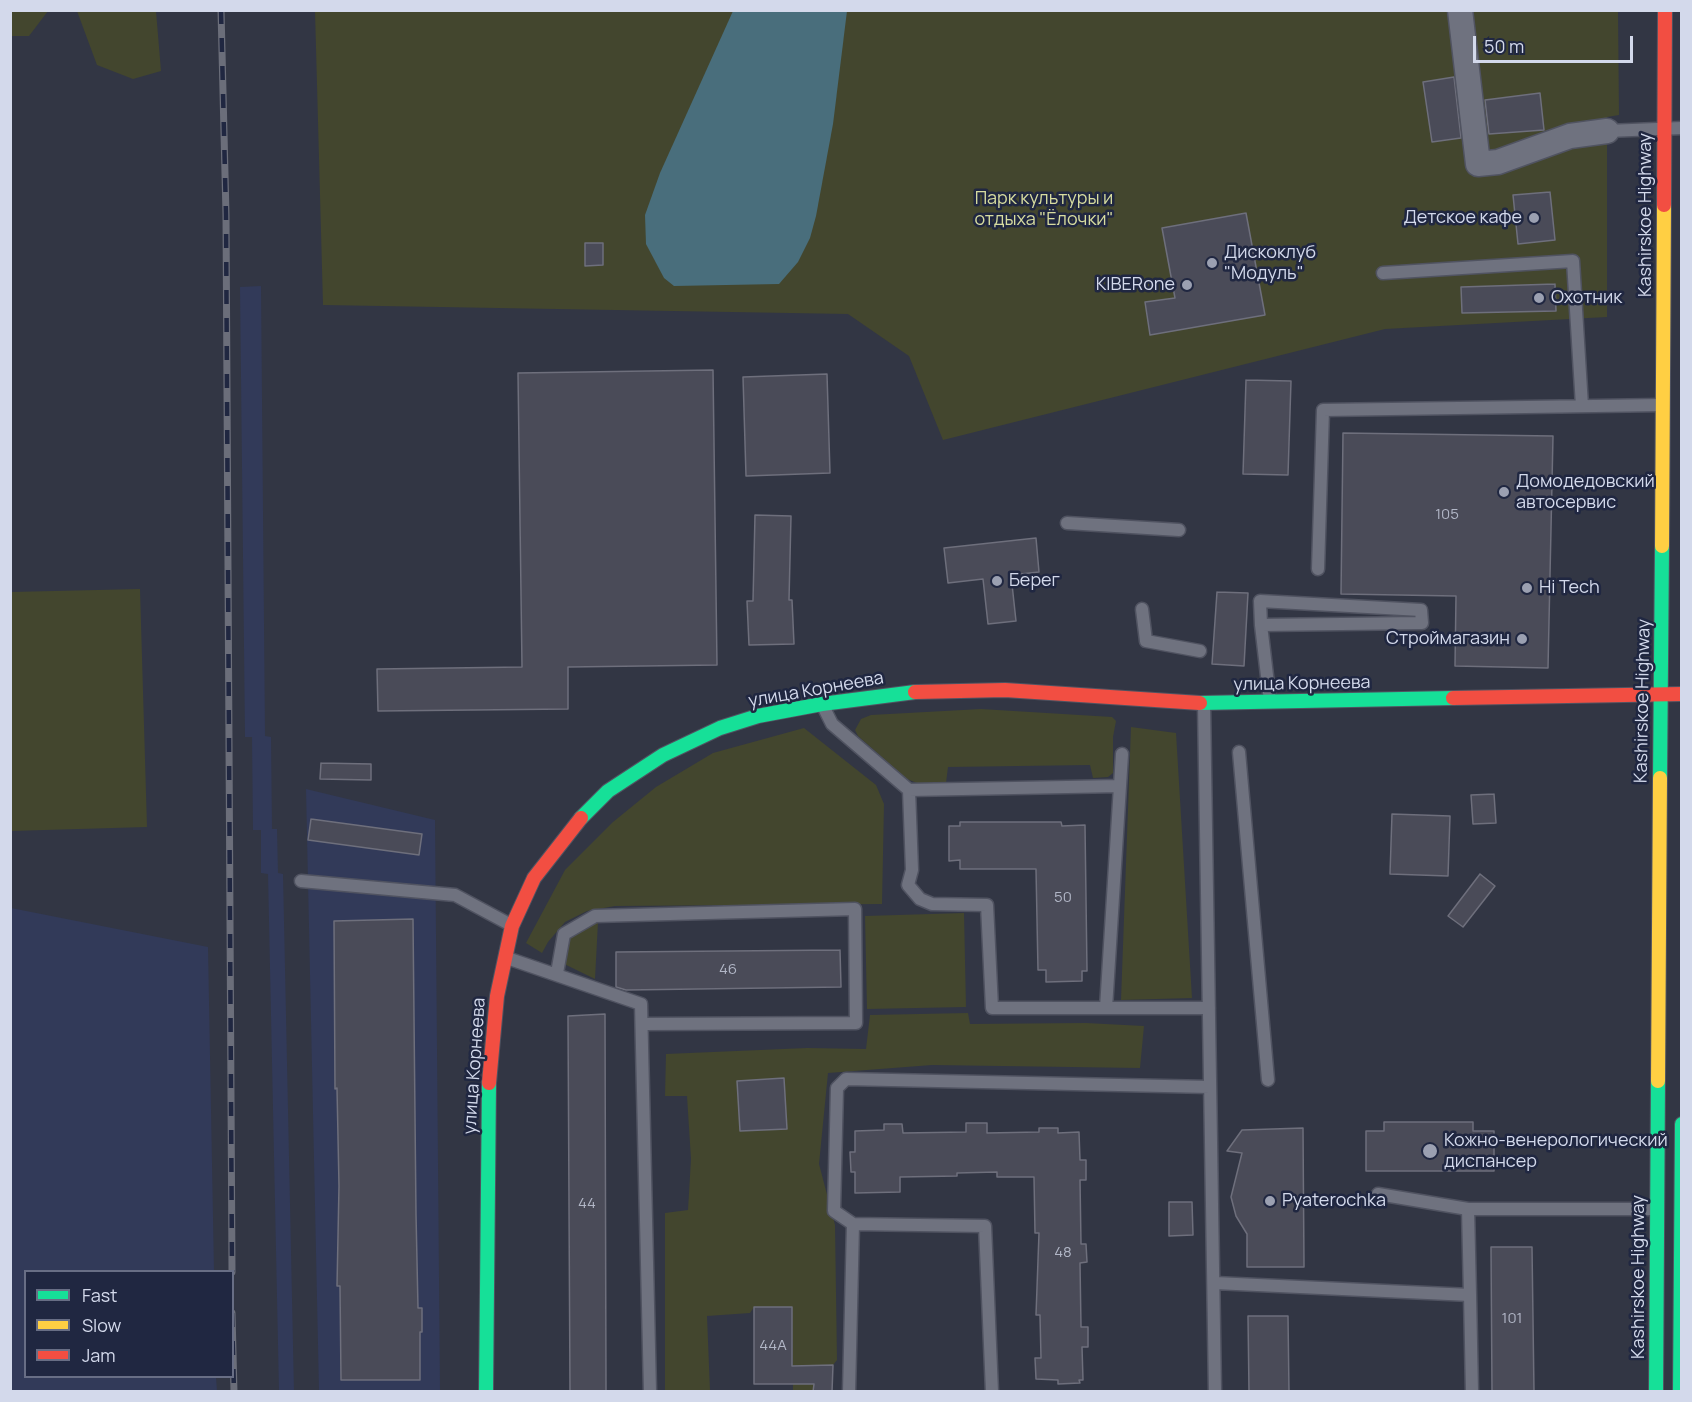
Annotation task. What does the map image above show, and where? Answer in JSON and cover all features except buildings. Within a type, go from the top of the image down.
[{"type":"street","points":[[1460,10],[1478,164],[1498,162],[1570,136],[1607,131]]},
{"type":"street","name":"Kashirskoe Highway","points":[[1656,1392],[1665,10]]},
{"type":"street","name":"улица Корнеева","points":[[486,1392],[489,1069],[493,1021],[512,926],[527,890],[542,865],[583,816],[621,782],[663,755],[720,728],[758,716],[822,704],[913,692],[981,689],[1204,703],[1682,694]]},
{"type":"street","points":[[1680,1392],[1682,1124]]},
{"type":"lane","points":[[1607,131],[1682,128]]},
{"type":"lane","points":[[1383,273],[1573,261],[1582,406]]},
{"type":"lane","points":[[1317,569],[1323,410],[1663,405]]},
{"type":"lane","points":[[1067,524],[1179,530]]},
{"type":"lane","points":[[1261,625],[1422,624],[1421,609],[1260,601],[1261,625],[1270,703]]},
{"type":"lane","points":[[1142,609],[1146,641],[1200,651]]},
{"type":"lane","points":[[1204,703],[1215,1392]]},
{"type":"lane","points":[[822,704],[832,724],[909,790],[1120,786]]},
{"type":"lane","points":[[1239,752],[1268,1080]]},
{"type":"lane","points":[[1106,1008],[1122,754]]},
{"type":"lane","points":[[909,790],[912,870],[908,885],[920,899],[932,904],[987,905],[992,1008],[1209,1008]]},
{"type":"lane","points":[[301,881],[455,895],[512,926]]},
{"type":"lane","points":[[557,973],[564,934],[595,916],[855,909],[856,1023],[642,1024]]},
{"type":"lane","points":[[504,957],[557,973],[641,1004],[650,1392]]},
{"type":"lane","points":[[992,1392],[985,1226],[853,1224],[834,1211],[837,1089],[846,1079],[1210,1087]]},
{"type":"lane","points":[[1378,1194],[1468,1209],[1657,1209]]},
{"type":"lane","points":[[1468,1209],[1472,1392]]},
{"type":"lane","points":[[849,1392],[853,1224]]},
{"type":"lane","points":[[1215,1283],[1470,1295]]},
{"type":"shaded area","points":[[733,11],[847,11],[833,124],[816,216],[810,238],[798,262],[779,284],[674,286],[664,278],[646,244],[645,215],[660,173]]},
{"type":"shaded area","points":[[261,286],[265,736],[271,737],[272,829],[277,829],[278,873],[283,874],[294,1392],[279,1391],[268,874],[261,873],[261,830],[253,830],[252,737],[245,737],[240,287]]},
{"type":"shaded area","points":[[306,789],[435,820],[440,1391],[319,1391]]},
{"type":"shaded area","points":[[11,908],[208,947],[214,1270],[24,1270],[24,1378],[216,1378],[217,1391],[11,1391]]},
{"type":"green space","points":[[11,10],[48,11],[29,36],[11,36]]},
{"type":"green space","points":[[77,11],[156,11],[161,71],[133,79],[97,65]]},
{"type":"green space","name":"Парк культуры и отдыха \"Ёлочки\"","points":[[315,11],[1618,11],[1619,115],[1607,117],[1607,317],[1385,329],[943,440],[909,356],[848,314],[323,305]]},
{"type":"green space","points":[[140,589],[147,827],[11,831],[11,592]]},
{"type":"green space","points":[[981,709],[1112,717],[1116,721],[1113,737],[1113,773],[1108,777],[1093,778],[1090,765],[948,767],[946,783],[917,783],[907,779],[858,736],[855,730],[861,719],[871,715]]},
{"type":"green space","points":[[1131,727],[1176,733],[1192,998],[1121,1000]]},
{"type":"green space","points":[[804,728],[876,785],[884,804],[882,904],[615,906],[587,911],[565,922],[542,953],[526,943],[565,870],[613,822],[656,787],[713,753]]},
{"type":"green space","points":[[964,913],[966,1007],[867,1009],[865,916]]},
{"type":"green space","points":[[598,922],[595,979],[556,960],[569,938]]},
{"type":"green space","points":[[968,1013],[970,1024],[1086,1023],[1144,1026],[1140,1068],[932,1065],[828,1073],[819,1164],[835,1225],[837,1360],[833,1365],[814,1366],[813,1391],[793,1391],[792,1307],[754,1307],[750,1313],[707,1316],[710,1391],[665,1391],[665,1213],[688,1210],[691,1159],[687,1096],[665,1096],[666,1054],[807,1048],[866,1049],[870,1015]]},
{"type":"railway","points":[[221,10],[226,215],[232,1270]]},
{"type":"railway","points":[[234,1378],[234,1392]]},
{"type":"traffic: fast","points":[[1660,778],[1662,546]]},
{"type":"traffic: fast","points":[[581,818],[608,791],[663,755],[720,728],[758,716],[822,704],[915,692]]},
{"type":"traffic: fast","points":[[1200,703],[1453,698]]},
{"type":"traffic: fast","points":[[1656,1392],[1658,1081]]},
{"type":"traffic: fast","points":[[486,1392],[489,1083]]},
{"type":"traffic: fast","points":[[1680,1392],[1682,1124]]},
{"type":"traffic: slow","points":[[1662,546],[1664,205]]},
{"type":"traffic: slow","points":[[1658,1081],[1660,778]]},
{"type":"traffic: jam","points":[[1664,205],[1665,10]]},
{"type":"traffic: jam","points":[[915,692],[1005,690],[1200,703]]},
{"type":"traffic: jam","points":[[1453,698],[1682,694]]},
{"type":"traffic: jam","points":[[489,1083],[497,996],[512,926],[534,878],[581,818]]},
{"type":"place","name":"Детское кафе","points":[[1534,218]]},
{"type":"place","name":"Дискоклуб \"Модуль\"","points":[[1212,263]]},
{"type":"place","name":"KIBERone","points":[[1187,285]]},
{"type":"place","name":"Охотник","points":[[1539,298]]},
{"type":"place","name":"Домодедовский автосервис","points":[[1504,492]]},
{"type":"place","name":"Берег","points":[[997,581]]},
{"type":"place","name":"Hi Tech","points":[[1527,588]]},
{"type":"place","name":"Строймагазин","points":[[1522,639]]},
{"type":"place","name":"Кожно-венерологический диспансер","points":[[1430,1151]]},
{"type":"place","name":"Pyaterochka","points":[[1270,1201]]}]
